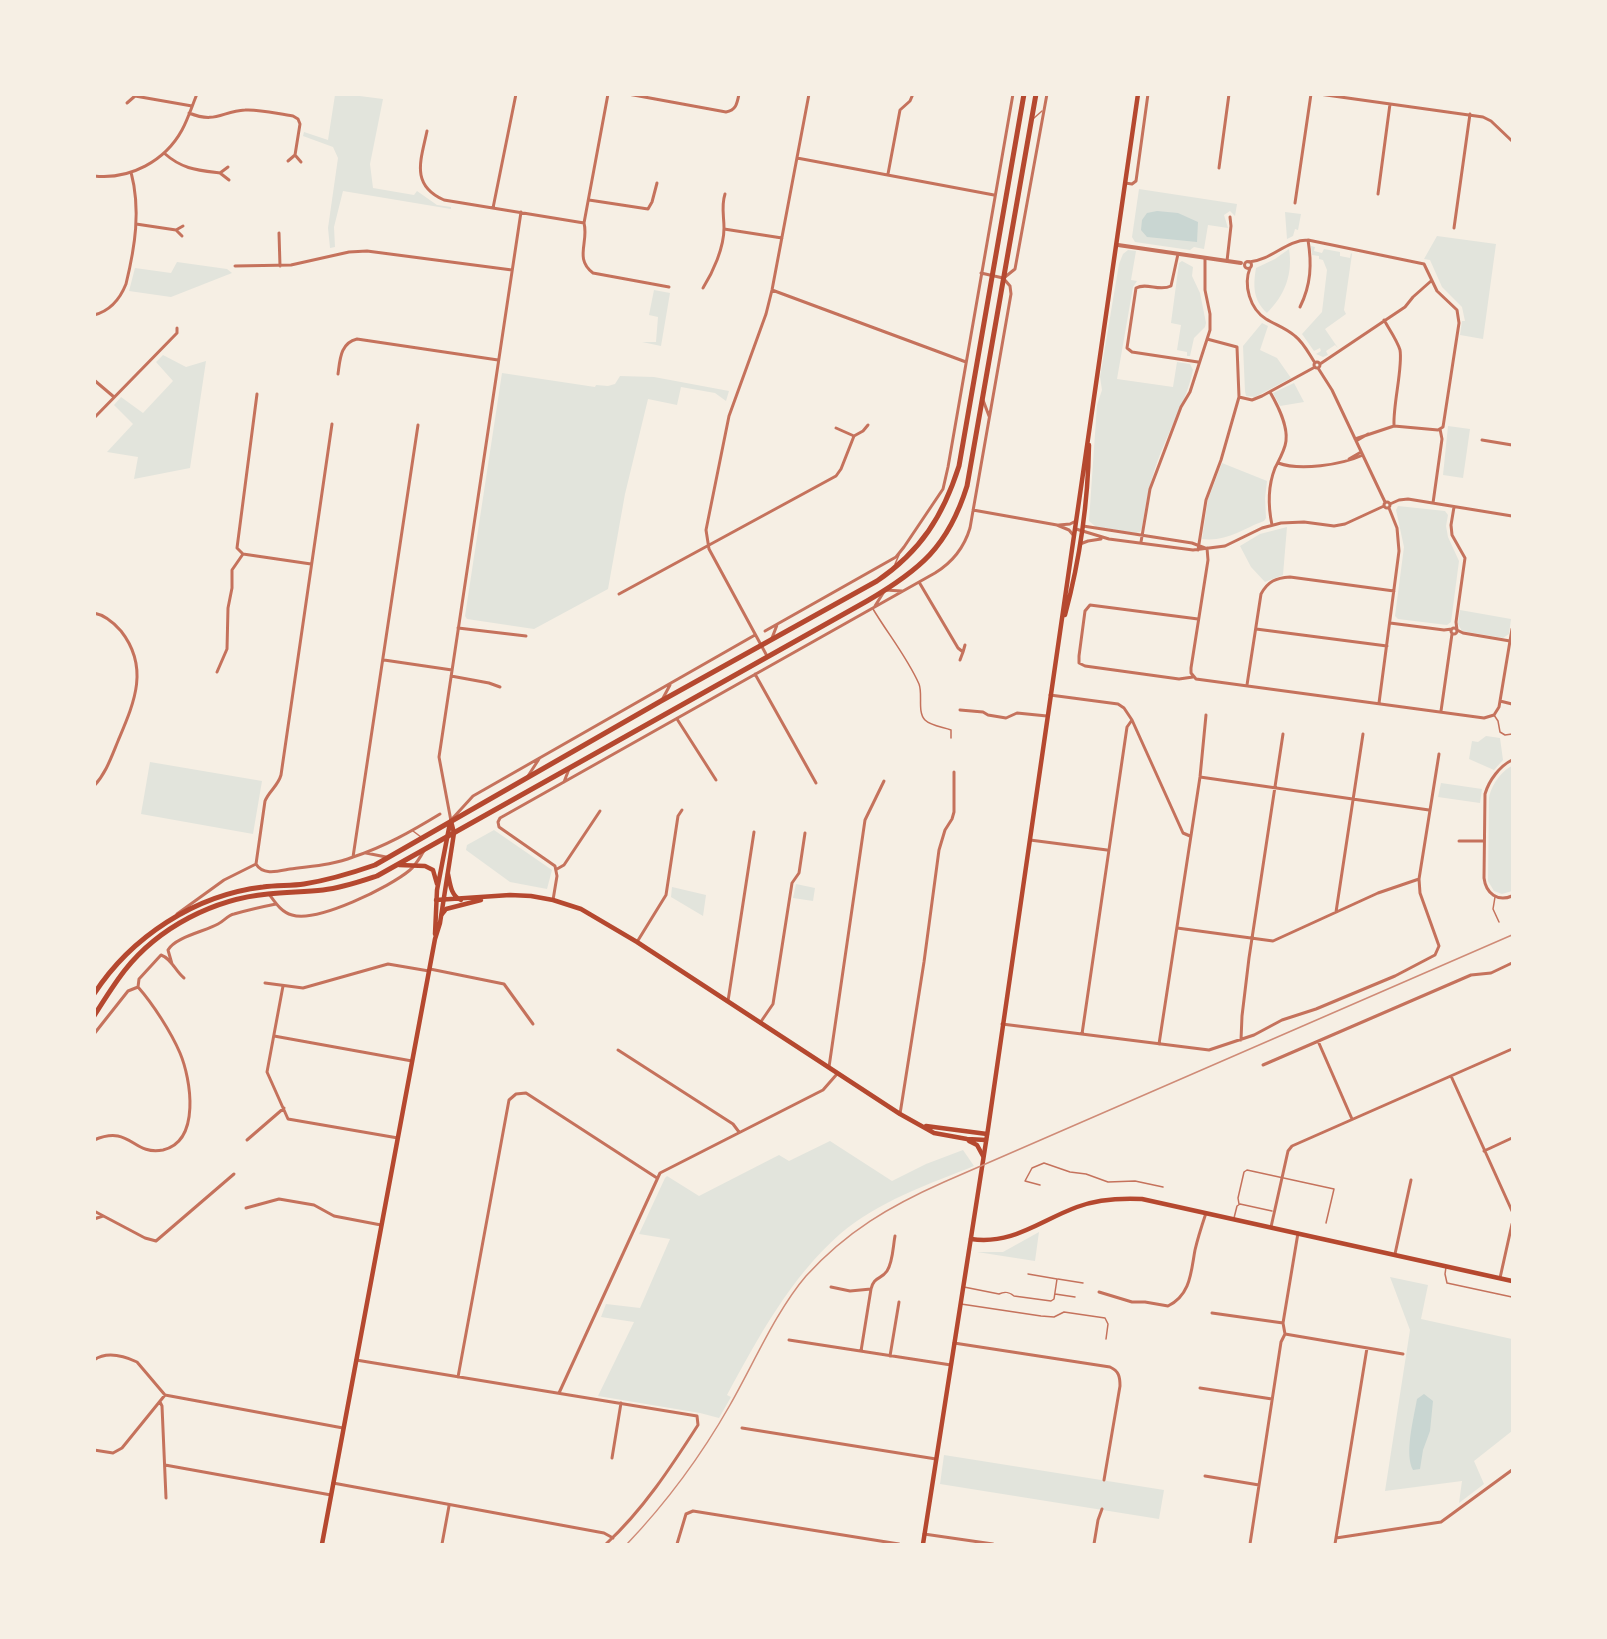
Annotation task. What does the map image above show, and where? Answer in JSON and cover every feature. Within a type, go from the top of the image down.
[{"type":"highway","points":[[94,994],[135,947],[168,921],[200,904],[226,896],[262,887],[304,884],[375,865],[661,701],[877,581],[892,571],[920,544],[938,517],[952,488],[959,466],[1024,94]]},
{"type":"highway","points":[[94,1016],[126,969],[162,935],[180,923],[218,905],[269,894],[326,890],[377,876],[885,590],[921,565],[949,530],[970,474],[1036,94]]},
{"type":"main road","points":[[923,1545],[1075,538],[1138,94]]},
{"type":"main road","points":[[1057,646],[1076,572],[1083,528],[1088,483],[1090,423]]},
{"type":"main road","points":[[1076,525],[1083,528]]},
{"type":"main road","points":[[322,1545],[441,914],[454,833],[451,821]]},
{"type":"main road","points":[[435,939],[437,890],[451,821]]},
{"type":"main road","points":[[399,865],[415,865],[433,870],[437,890]]},
{"type":"main road","points":[[448,874],[453,892],[456,898],[461,900]]},
{"type":"main road","points":[[441,914],[446,909],[495,896]]},
{"type":"main road","points":[[436,900],[531,896],[581,909],[637,942],[900,1114],[934,1133],[967,1139],[986,1137]]},
{"type":"main road","points":[[923,1126],[986,1137]]},
{"type":"main road","points":[[967,1139],[977,1145],[983,1157]]},
{"type":"main road","points":[[971,1239],[987,1241],[1005,1239],[1078,1206],[1107,1200],[1149,1200],[1512,1281]]},
{"type":"street","points":[[94,176],[117,176],[131,172],[148,165],[164,153],[182,129],[197,94]]},
{"type":"street","points":[[493,208],[516,94]]},
{"type":"street","points":[[608,94],[584,223],[586,231],[582,257],[593,273],[669,287]]},
{"type":"street","points":[[628,94],[726,112],[736,107],[739,94]]},
{"type":"street","points":[[766,656],[708,544],[706,530],[729,416],[766,314],[772,290],[809,94]]},
{"type":"street","points":[[888,174],[900,111],[910,101],[913,94]]},
{"type":"street","points":[[765,631],[880,567],[900,552],[943,489],[1013,94]]},
{"type":"street","points":[[981,273],[1003,278],[1016,269],[1042,111],[1047,94]]},
{"type":"street","points":[[1125,183],[1134,183],[1137,177],[1148,94]]},
{"type":"street","points":[[1219,168],[1229,94]]},
{"type":"street","points":[[1295,203],[1311,94]]},
{"type":"street","points":[[1319,94],[1470,114],[1491,121],[1512,141]]},
{"type":"street","points":[[127,102],[135,95],[192,106]]},
{"type":"street","points":[[1378,194],[1390,104]]},
{"type":"street","points":[[189,113],[219,117],[247,110],[293,116],[300,124],[295,155],[288,161]]},
{"type":"street","points":[[1454,228],[1470,114]]},
{"type":"street","points":[[427,131],[420,171],[422,180],[427,189],[444,200],[584,223]]},
{"type":"street","points":[[164,153],[183,167],[220,173],[229,180]]},
{"type":"street","points":[[295,155],[301,162]]},
{"type":"street","points":[[797,158],[994,195]]},
{"type":"street","points":[[220,173],[228,167]]},
{"type":"street","points":[[94,315],[108,309],[122,294],[128,273],[136,224],[137,200],[131,172]]},
{"type":"street","points":[[589,200],[648,209],[657,183]]},
{"type":"street","points":[[703,288],[722,244],[724,194]]},
{"type":"street","points":[[451,821],[439,757],[521,212]]},
{"type":"street","points":[[1227,261],[1232,226],[1230,217]]},
{"type":"street","points":[[136,224],[176,230],[182,236]]},
{"type":"street","points":[[176,230],[183,226]]},
{"type":"street","points":[[724,229],[782,238]]},
{"type":"street","points":[[279,233],[280,266]]},
{"type":"street","points":[[1118,245],[1247,266],[1266,259],[1292,242],[1308,240],[1424,264],[1432,282],[1457,310],[1460,318],[1444,425],[1440,429]]},
{"type":"street","points":[[1300,307],[1310,277],[1311,260],[1308,240]]},
{"type":"street","points":[[235,266],[280,266],[349,252],[367,251],[512,270]]},
{"type":"street","points":[[1176,254],[1172,283],[1169,287],[1143,285],[1136,288],[1127,348],[1132,352],[1198,362]]},
{"type":"street","points":[[1141,542],[1150,489],[1181,407],[1190,392],[1207,339],[1211,319],[1205,290],[1207,258]]},
{"type":"street","points":[[1247,266],[1248,290],[1258,312],[1298,338],[1317,366],[1332,390],[1397,528],[1398,561],[1379,703]]},
{"type":"street","points":[[553,900],[557,869],[551,862],[499,827],[498,822],[501,818],[947,566],[954,559],[967,538],[990,417],[1011,294],[1010,286],[1003,278]]},
{"type":"street","points":[[1239,397],[1252,400],[1317,366],[1405,307],[1420,290],[1432,282]]},
{"type":"street","points":[[772,290],[966,362]]},
{"type":"street","points":[[1383,322],[1400,352],[1394,411],[1395,426]]},
{"type":"street","points":[[94,418],[177,333],[177,328]]},
{"type":"street","points":[[338,374],[346,344],[357,339],[498,360]]},
{"type":"street","points":[[1198,547],[1206,500],[1227,441],[1239,397],[1237,347],[1207,339]]},
{"type":"street","points":[[94,380],[114,397]]},
{"type":"street","points":[[1270,392],[1279,409],[1286,433],[1285,445],[1269,490],[1272,525]]},
{"type":"street","points":[[257,394],[237,548],[243,554],[312,564]]},
{"type":"street","points":[[983,398],[990,417]]},
{"type":"street","points":[[332,424],[281,775],[277,786],[265,801],[256,864],[264,872],[272,872],[315,867],[353,857],[412,831],[440,814]]},
{"type":"street","points":[[353,857],[418,425]]},
{"type":"street","points":[[619,594],[836,476],[854,436],[868,425]]},
{"type":"street","points":[[1355,440],[1395,426],[1440,429]]},
{"type":"street","points":[[836,428],[854,436]]},
{"type":"street","points":[[1433,503],[1442,439],[1440,429]]},
{"type":"street","points":[[1482,440],[1512,445]]},
{"type":"street","points":[[1278,463],[1289,466],[1337,464],[1362,453]]},
{"type":"street","points":[[1083,528],[1142,535],[1207,548],[1232,544],[1252,532],[1272,525],[1294,522],[1340,525],[1403,499],[1512,516]]},
{"type":"street","points":[[1441,711],[1466,558],[1452,535],[1454,507]]},
{"type":"street","points":[[973,510],[1057,525],[1069,530],[1075,538]]},
{"type":"street","points":[[1057,525],[1076,525]]},
{"type":"street","points":[[1083,528],[1109,539]]},
{"type":"street","points":[[1080,544],[1092,540],[1109,539],[1188,550],[1198,547]]},
{"type":"street","points":[[1193,677],[1191,668],[1208,561],[1207,548]]},
{"type":"street","points":[[217,672],[227,649],[232,570],[243,554]]},
{"type":"street","points":[[1247,686],[1261,594],[1269,582],[1278,578],[1290,577],[1394,591]]},
{"type":"street","points":[[919,582],[958,648],[963,652]]},
{"type":"street","points":[[873,608],[885,590],[903,591]]},
{"type":"street","points":[[1198,620],[1090,605],[1085,611],[1079,663],[1085,666],[1179,679],[1193,677],[1200,680],[1484,718],[1494,715],[1499,707],[1512,629]]},
{"type":"street","points":[[94,613],[114,623],[131,644],[136,664],[137,687],[108,768],[94,786]]},
{"type":"street","points":[[772,639],[778,623]]},
{"type":"street","points":[[1390,623],[1510,641]]},
{"type":"street","points":[[458,628],[526,636]]},
{"type":"street","points":[[1256,629],[1387,646]]},
{"type":"street","points":[[451,821],[473,796],[755,635]]},
{"type":"street","points":[[960,660],[965,645]]},
{"type":"street","points":[[384,660],[452,670]]},
{"type":"street","points":[[755,674],[816,783]]},
{"type":"street","points":[[451,676],[500,687]]},
{"type":"street","points":[[661,701],[671,684]]},
{"type":"street","points":[[1050,696],[1118,704],[1124,708],[1132,720],[1182,833],[1190,836]]},
{"type":"street","points":[[1500,701],[1512,704]]},
{"type":"street","points":[[960,710],[983,712],[1006,718],[1017,713],[1047,716]]},
{"type":"street","points":[[1159,1044],[1200,777],[1206,715]]},
{"type":"street","points":[[677,718],[716,780]]},
{"type":"street","points":[[1082,1034],[1127,727],[1132,720]]},
{"type":"street","points":[[1241,1040],[1242,1016],[1283,734]]},
{"type":"street","points":[[1336,912],[1363,734]]},
{"type":"street","points":[[1002,1024],[1209,1050],[1254,1035],[1282,1020],[1316,1009],[1395,976],[1435,955],[1439,946],[1420,893],[1419,879],[1439,754]]},
{"type":"street","points":[[527,777],[540,758]]},
{"type":"street","points":[[1512,760],[1503,765],[1486,789],[1484,841],[1484,883],[1487,890],[1503,898],[1512,896]]},
{"type":"street","points":[[564,782],[570,767]]},
{"type":"street","points":[[900,1114],[939,850],[954,812],[954,772]]},
{"type":"street","points":[[1200,777],[1429,810]]},
{"type":"street","points":[[829,1069],[865,820],[884,781]]},
{"type":"street","points":[[637,942],[666,895],[678,816],[682,810]]},
{"type":"street","points":[[557,869],[564,865],[600,811]]},
{"type":"street","points":[[728,1001],[754,832]]},
{"type":"street","points":[[760,1023],[773,1004],[792,883],[799,873],[805,833]]},
{"type":"street","points":[[1029,840],[1108,850]]},
{"type":"street","points":[[1459,841],[1484,841]]},
{"type":"street","points":[[269,894],[283,911],[294,916],[327,912],[348,905],[410,870],[425,850]]},
{"type":"street","points":[[364,853],[389,857]]},
{"type":"street","points":[[168,921],[224,880],[256,864]]},
{"type":"street","points":[[1177,928],[1273,940],[1378,893],[1419,879]]},
{"type":"street","points":[[172,964],[168,950],[170,946],[228,917],[254,907],[276,904]]},
{"type":"street","points":[[94,1140],[111,1134],[118,1135],[146,1149],[162,1150],[180,1141],[185,1132],[189,1097],[184,1064],[170,1033],[138,987],[142,975],[159,956],[163,955],[184,978]]},
{"type":"street","points":[[1263,1065],[1471,975],[1491,973],[1512,963]]},
{"type":"street","points":[[265,983],[303,988],[388,964],[429,970],[504,984],[533,1024]]},
{"type":"street","points":[[283,986],[267,1072],[288,1119],[398,1138]]},
{"type":"street","points":[[94,1034],[128,991],[138,987]]},
{"type":"street","points":[[274,1036],[412,1061]]},
{"type":"street","points":[[1318,1041],[1352,1119]]},
{"type":"street","points":[[1271,1227],[1288,1151],[1292,1146],[1512,1049]]},
{"type":"street","points":[[618,1050],[733,1124],[739,1132]]},
{"type":"street","points":[[559,1393],[657,1178],[665,1170],[823,1090],[837,1074]]},
{"type":"street","points":[[1451,1076],[1512,1211]]},
{"type":"street","points":[[458,1377],[509,1100],[516,1094],[526,1093],[657,1178]]},
{"type":"street","points":[[248,1140],[284,1108]]},
{"type":"street","points":[[1484,1150],[1512,1138]]},
{"type":"street","points":[[94,1211],[145,1238],[156,1241],[234,1174]]},
{"type":"street","points":[[1395,1254],[1411,1180]]},
{"type":"street","points":[[246,1208],[279,1199],[314,1205],[334,1216],[381,1225]]},
{"type":"street","points":[[1099,1292],[1132,1302],[1164,1306],[1171,1304],[1185,1290],[1192,1275],[1194,1257],[1206,1212]]},
{"type":"street","points":[[94,1220],[103,1216]]},
{"type":"street","points":[[1500,1279],[1512,1224]]},
{"type":"street","points":[[1250,1545],[1281,1342],[1285,1334],[1283,1323],[1298,1233]]},
{"type":"street","points":[[861,1351],[873,1281],[885,1274],[889,1268],[894,1236]]},
{"type":"street","points":[[831,1287],[850,1291],[871,1289]]},
{"type":"street","points":[[890,1356],[899,1302]]},
{"type":"street","points":[[1212,1313],[1283,1323]]},
{"type":"street","points":[[1285,1334],[1403,1354]]},
{"type":"street","points":[[789,1340],[951,1365]]},
{"type":"street","points":[[954,1343],[1110,1367],[1118,1373],[1120,1386],[1104,1480]]},
{"type":"street","points":[[1335,1545],[1367,1348]]},
{"type":"street","points":[[94,1360],[109,1355],[131,1359],[165,1395],[343,1428]]},
{"type":"street","points":[[356,1360],[694,1414],[699,1419],[698,1425],[671,1468],[629,1522],[606,1545]]},
{"type":"street","points":[[1200,1388],[1272,1399]]},
{"type":"street","points":[[94,1450],[113,1453],[118,1451],[165,1395]]},
{"type":"street","points":[[160,1402],[166,1498]]},
{"type":"street","points":[[612,1458],[621,1403]]},
{"type":"street","points":[[742,1428],[936,1459]]},
{"type":"street","points":[[165,1465],[331,1495]]},
{"type":"street","points":[[1336,1538],[1441,1522],[1512,1470]]},
{"type":"street","points":[[1205,1476],[1259,1485]]},
{"type":"street","points":[[333,1482],[449,1506],[604,1533],[613,1538]]},
{"type":"street","points":[[442,1545],[449,1506]]},
{"type":"street","points":[[1094,1545],[1102,1509]]},
{"type":"street","points":[[677,1545],[683,1519],[686,1514],[693,1511],[899,1545]]},
{"type":"street","points":[[924,1534],[993,1545]]},
{"type":"lane","points":[[1030,121],[1042,111]]},
{"type":"lane","points":[[892,571],[900,552]]},
{"type":"lane","points":[[873,608],[920,686],[922,716],[925,721],[951,730]]},
{"type":"lane","points":[[1494,715],[1500,732],[1505,735],[1512,734]]},
{"type":"lane","points":[[951,738],[951,730],[954,727]]},
{"type":"lane","points":[[412,831],[421,837]]},
{"type":"lane","points":[[1495,896],[1493,909],[1499,922]]},
{"type":"lane","points":[[1040,1185],[1024,1181],[1032,1168],[1044,1163],[1108,1182],[1135,1180],[1163,1187]]},
{"type":"lane","points":[[1234,1219],[1244,1173],[1247,1170],[1334,1190],[1326,1223]]},
{"type":"lane","points":[[1239,1204],[1275,1211]]},
{"type":"lane","points":[[1446,1266],[1447,1283],[1512,1297]]},
{"type":"lane","points":[[1028,1274],[1083,1283]]},
{"type":"lane","points":[[963,1287],[1051,1301],[1054,1299],[1057,1279]]},
{"type":"lane","points":[[1055,1294],[1075,1297]]},
{"type":"lane","points":[[960,1304],[1041,1316],[1054,1317],[1064,1312],[1105,1318],[1108,1323],[1106,1339]]},
{"type":"shaded area","points":[[335,95],[383,99],[370,164],[373,188],[414,195],[417,191],[437,205],[451,207],[451,209],[343,191],[334,227],[335,247],[330,248],[328,228],[338,158],[333,147],[303,136],[304,132],[328,140]]},
{"type":"shaded area","points":[[1139,189],[1237,204],[1235,216],[1230,211],[1224,215],[1228,228],[1208,225],[1204,249],[1194,247],[1190,250],[1135,242],[1132,237]]},
{"type":"shaded area","points":[[1157,211],[1178,213],[1198,222],[1197,242],[1147,237],[1141,230],[1142,220],[1147,213]]},
{"type":"shaded area","points":[[1285,212],[1301,214],[1298,230],[1295,229],[1293,236],[1287,239]]},
{"type":"shaded area","points":[[1437,236],[1496,244],[1483,339],[1460,335],[1462,321],[1465,321],[1462,307],[1442,287],[1430,260],[1424,259]]},
{"type":"shaded area","points":[[1311,246],[1315,247],[1314,251],[1322,253],[1324,249],[1340,252],[1340,256],[1350,258],[1352,254],[1344,310],[1346,314],[1325,329],[1338,348],[1335,345],[1326,351],[1328,355],[1323,357],[1316,354],[1321,351],[1320,348],[1314,351],[1302,334],[1322,312],[1327,270],[1319,256],[1312,255]]},
{"type":"shaded area","points":[[1289,249],[1290,267],[1286,284],[1279,299],[1267,313],[1259,303],[1255,292],[1256,268]]},
{"type":"shaded area","points":[[1128,250],[1136,251],[1131,280],[1137,281],[1133,287],[1117,379],[1173,387],[1177,362],[1190,364],[1193,370],[1183,401],[1154,471],[1142,528],[1136,533],[1096,527],[1089,521],[1097,405],[1102,390],[1100,377],[1119,264],[1123,254]]},
{"type":"shaded area","points":[[1182,261],[1193,267],[1192,276],[1200,293],[1206,323],[1194,338],[1190,356],[1187,356],[1187,352],[1177,350],[1181,325],[1171,323],[1179,263]]},
{"type":"shaded area","points":[[177,262],[227,269],[232,273],[171,297],[129,291],[135,268],[171,273]]},
{"type":"shaded area","points":[[654,290],[670,293],[661,346],[642,342],[656,342],[658,317],[649,315]]},
{"type":"shaded area","points":[[1262,323],[1268,326],[1260,350],[1277,358],[1291,378],[1255,397],[1246,396],[1243,346]]},
{"type":"shaded area","points":[[163,355],[186,367],[206,361],[190,468],[134,479],[138,457],[107,452],[133,424],[114,405],[121,397],[143,413],[173,381],[156,362]]},
{"type":"shaded area","points":[[502,373],[595,387],[596,385],[615,384],[620,376],[654,377],[729,391],[726,401],[715,393],[681,387],[677,405],[648,399],[625,494],[608,589],[534,629],[467,619],[465,616]]},
{"type":"shaded area","points":[[1294,383],[1304,402],[1280,406],[1273,393]]},
{"type":"shaded area","points":[[1448,426],[1470,429],[1463,478],[1443,475]]},
{"type":"shaded area","points":[[1222,463],[1267,481],[1266,518],[1264,521],[1227,537],[1202,539],[1208,499]]},
{"type":"shaded area","points":[[1398,506],[1445,511],[1448,515],[1446,526],[1448,537],[1459,561],[1451,622],[1447,625],[1398,619],[1395,616],[1404,547],[1396,510]]},
{"type":"shaded area","points":[[1287,527],[1283,575],[1265,582],[1251,567],[1240,546],[1260,534]]},
{"type":"shaded area","points":[[1460,610],[1511,619],[1509,634],[1503,638],[1462,631],[1458,624]]},
{"type":"shaded area","points":[[1486,736],[1500,738],[1503,760],[1494,770],[1469,759],[1472,741],[1478,742]]},
{"type":"shaded area","points":[[150,762],[262,781],[253,834],[141,814]]},
{"type":"shaded area","points":[[1512,766],[1512,891],[1502,894],[1494,891],[1488,881],[1489,798],[1497,779]]},
{"type":"shaded area","points":[[1441,783],[1482,789],[1480,803],[1438,797]]},
{"type":"shaded area","points":[[494,830],[552,870],[547,889],[510,882],[466,850],[467,845]]},
{"type":"shaded area","points":[[796,884],[815,888],[813,901],[793,898]]},
{"type":"shaded area","points":[[672,887],[706,895],[703,916],[671,897]]},
{"type":"shaded area","points":[[830,1141],[892,1181],[926,1164],[963,1150],[974,1166],[870,1212],[840,1234],[822,1251],[790,1289],[763,1331],[727,1395],[731,1397],[719,1418],[598,1396],[634,1322],[601,1317],[606,1304],[640,1308],[670,1239],[639,1234],[665,1178],[667,1176],[699,1196],[779,1155],[789,1161]]},
{"type":"shaded area","points":[[1039,1232],[1035,1261],[977,1252],[1003,1252]]},
{"type":"shaded area","points":[[1390,1277],[1428,1285],[1421,1319],[1512,1339],[1512,1431],[1474,1461],[1484,1484],[1459,1503],[1462,1481],[1385,1491],[1410,1330]]},
{"type":"shaded area","points":[[1424,1394],[1433,1401],[1430,1431],[1423,1450],[1420,1469],[1413,1470],[1409,1455],[1410,1435],[1417,1399]]},
{"type":"shaded area","points":[[944,1455],[1164,1490],[1159,1519],[940,1484]]},
{"type":"railway","points":[[627,1544],[670,1495],[707,1442],[795,1290],[821,1260],[870,1221],[905,1200],[944,1182],[1512,935]]}]
